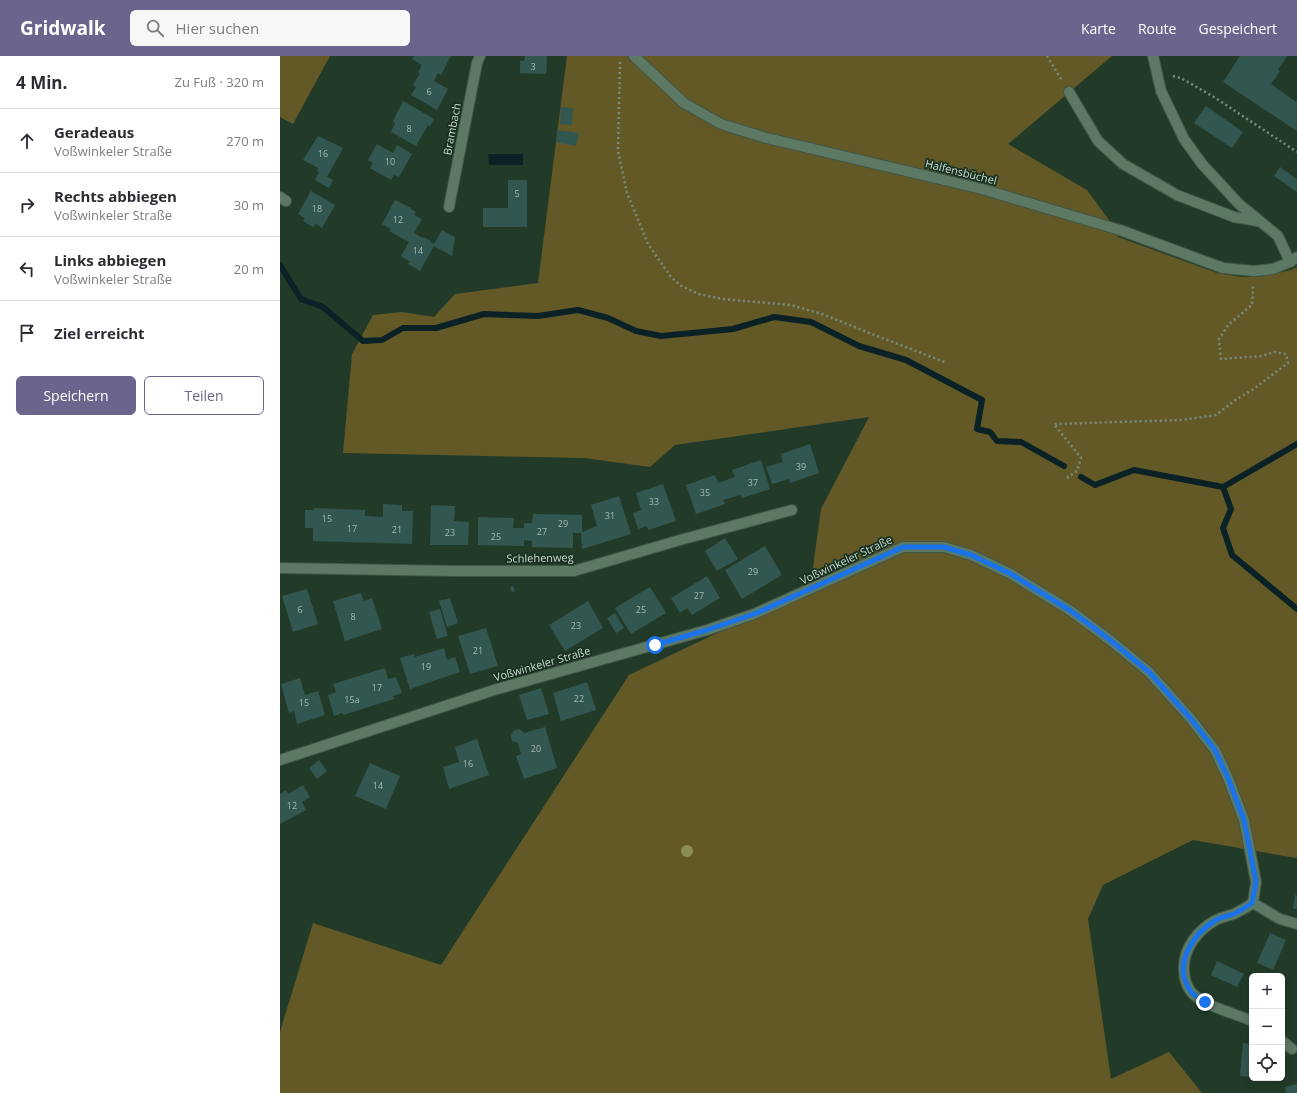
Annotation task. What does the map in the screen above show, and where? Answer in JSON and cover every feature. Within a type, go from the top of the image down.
[{"type":"street","name":"Brambach","points":[[449,207],[477,63],[480,56]]},
{"type":"street","name":"Halfensbüchel","points":[[634,56],[684,103],[721,124],[790,144],[982,189],[1120,230],[1223,268],[1254,271],[1273,269],[1294,260]]},
{"type":"street","points":[[1153,56],[1155,72],[1161,91],[1184,139],[1202,164],[1239,204],[1278,236],[1294,260]]},
{"type":"street","points":[[1069,92],[1098,141],[1123,164],[1177,195],[1234,217],[1258,221]]},
{"type":"street","name":"Schlehenweg","points":[[280,568],[455,571],[574,571],[680,540],[792,510]]},
{"type":"street","name":"Voßwinkeler Straße","points":[[280,760],[494,690],[707,630],[754,614],[903,547],[944,547],[971,555],[1011,574],[1071,611],[1149,672],[1191,719],[1215,750],[1228,778],[1244,820],[1256,882],[1252,903]]},
{"type":"street","points":[[1249,1020],[1205,1002],[1193,994],[1187,985],[1184,975],[1186,953],[1192,942],[1203,929],[1217,920],[1235,914],[1252,903],[1280,918],[1297,924]]},
{"type":"street","points":[[1285,1043],[1292,1049]]},
{"type":"path","points":[[621,56],[618,151],[627,193],[648,244],[671,277],[698,294],[722,299],[791,305],[822,314],[948,363]]},
{"type":"path","points":[[1047,56],[1069,92]]},
{"type":"path","points":[[1155,72],[1181,78],[1214,97],[1297,152]]},
{"type":"path","points":[[1067,478],[1077,471],[1081,458],[1054,424],[1182,420],[1216,415],[1288,363],[1286,354],[1274,352],[1262,356],[1221,359],[1219,339],[1229,324],[1252,305],[1254,271]]},
{"type":"shaded area","points":[[280,56],[330,56],[293,124],[280,117]]},
{"type":"shaded area","points":[[567,56],[1112,56],[1008,144],[1087,190],[1109,220],[1118,237],[1217,273],[1242,277],[1264,276],[1291,270],[1297,267],[1297,857],[1193,840],[1103,885],[1088,919],[1111,1079],[1169,1052],[1202,1093],[280,1093],[280,1032],[313,923],[441,965],[629,675],[810,589],[821,509],[869,417],[675,445],[650,467],[584,458],[343,453],[352,354],[373,315],[402,312],[434,317],[455,294],[538,283]]},
{"type":"water","points":[[488,154],[523,154],[523,165],[489,165]]},
{"type":"building","points":[[414,56],[451,56],[441,75],[438,73],[434,81],[448,89],[437,110],[411,95],[416,87],[413,85],[420,73],[418,72],[422,65],[412,59]]},
{"type":"building","points":[[525,56],[547,56],[546,74],[520,73],[520,61],[524,61]]},
{"type":"building","points":[[1240,56],[1287,56],[1278,70],[1280,71],[1271,84],[1296,102],[1297,100],[1297,131],[1223,82]]},
{"type":"building","points":[[403,101],[434,119],[430,126],[428,125],[416,146],[391,132],[395,123],[393,121]]},
{"type":"building","points":[[1206,106],[1243,132],[1232,148],[1194,123]]},
{"type":"building","points":[[561,107],[573,108],[572,125],[560,124]]},
{"type":"building","points":[[558,130],[579,133],[576,146],[556,142]]},
{"type":"building","points":[[318,136],[343,148],[327,177],[333,180],[329,188],[315,180],[319,172],[317,171],[318,168],[303,160]]},
{"type":"building","points":[[377,144],[393,153],[397,145],[412,154],[399,177],[394,175],[391,180],[370,168],[373,163],[368,160]]},
{"type":"building","points":[[1280,167],[1297,179],[1297,192],[1274,176]]},
{"type":"building","points":[[508,180],[527,180],[527,227],[483,227],[483,208],[508,208]]},
{"type":"building","points":[[311,191],[335,205],[322,228],[316,224],[313,227],[303,221],[305,218],[298,214]]},
{"type":"building","points":[[395,200],[411,208],[416,212],[414,215],[422,219],[414,233],[423,238],[424,237],[434,244],[442,230],[455,237],[452,256],[434,246],[420,271],[408,264],[410,262],[401,256],[409,242],[389,231],[391,229],[382,224]]},
{"type":"building","points":[[810,444],[819,473],[790,483],[789,479],[772,484],[766,467],[783,462],[781,454]]},
{"type":"building","points":[[761,460],[770,489],[742,498],[740,495],[723,500],[725,504],[696,514],[686,485],[715,475],[718,483],[735,477],[732,470]]},
{"type":"building","points":[[663,484],[676,521],[648,530],[647,526],[638,529],[633,513],[641,510],[636,493]]},
{"type":"building","points":[[619,496],[631,534],[582,549],[581,533],[573,533],[573,548],[532,547],[532,541],[524,540],[524,546],[478,545],[478,517],[514,518],[513,528],[524,528],[524,523],[532,523],[533,514],[582,515],[582,532],[597,526],[591,505]]},
{"type":"building","points":[[383,504],[402,505],[402,511],[413,511],[412,544],[313,541],[313,528],[305,528],[305,510],[314,510],[314,508],[365,510],[365,516],[383,517]]},
{"type":"building","points":[[431,505],[455,506],[454,521],[469,522],[468,545],[430,545]]},
{"type":"building","points":[[725,538],[738,559],[717,571],[705,551]]},
{"type":"building","points":[[765,546],[782,575],[742,599],[725,570]]},
{"type":"building","points":[[707,576],[720,598],[692,615],[687,608],[680,613],[671,598]]},
{"type":"building","points":[[513,586],[515,591],[512,592],[510,587]]},
{"type":"building","points":[[650,587],[666,613],[631,634],[615,608]]},
{"type":"building","points":[[307,589],[318,624],[293,632],[282,596]]},
{"type":"building","points":[[361,593],[364,601],[372,598],[382,629],[345,641],[333,601]]},
{"type":"building","points":[[450,598],[458,623],[447,627],[439,601]]},
{"type":"building","points":[[588,601],[603,628],[565,651],[549,625]]},
{"type":"building","points":[[440,609],[448,636],[437,639],[429,612]]},
{"type":"building","points":[[615,613],[624,628],[616,633],[607,618]]},
{"type":"building","points":[[486,628],[498,666],[470,674],[458,636]]},
{"type":"building","points":[[444,648],[447,660],[455,657],[460,672],[410,689],[400,658],[414,654],[415,657]]},
{"type":"building","points":[[385,668],[388,679],[396,677],[402,693],[393,696],[394,699],[343,715],[342,713],[334,716],[328,695],[336,692],[333,684]]},
{"type":"building","points":[[300,678],[305,695],[318,691],[325,715],[297,724],[294,711],[289,713],[281,684]]},
{"type":"building","points":[[587,682],[596,710],[561,721],[553,693]]},
{"type":"building","points":[[541,688],[549,714],[527,720],[519,695]]},
{"type":"building","points":[[545,727],[557,768],[524,779],[516,756],[521,754],[518,743],[512,741],[511,736],[513,731],[519,729],[524,733]]},
{"type":"building","points":[[477,739],[489,775],[449,789],[443,767],[459,762],[455,747]]},
{"type":"building","points":[[319,760],[327,771],[317,779],[309,768]]},
{"type":"building","points":[[370,763],[400,776],[386,809],[355,796]]},
{"type":"building","points":[[303,785],[310,797],[302,802],[306,810],[280,824],[280,794],[286,790],[288,794]]},
{"type":"building","points":[[1295,895],[1297,896],[1297,909],[1293,909]]},
{"type":"building","points":[[1270,933],[1286,940],[1273,970],[1257,963]]},
{"type":"building","points":[[1217,961],[1244,974],[1237,987],[1211,975]]},
{"type":"building","points":[[1243,1043],[1249,1044],[1249,1077],[1240,1076]]},
{"type":"building","points":[[1297,1084],[1297,1093],[1286,1093],[1285,1087]]},
{"type":"waterway","points":[[280,265],[301,299],[323,307],[363,341],[382,340],[403,328],[436,328],[484,314],[538,316],[578,310],[608,318],[636,331],[661,336],[733,329],[774,317],[811,322],[859,346],[906,360],[982,400],[977,429],[990,432],[997,441],[1021,442],[1064,466]]},
{"type":"waterway","points":[[1081,477],[1095,485],[1134,470],[1223,487],[1297,444]]},
{"type":"waterway","points":[[1223,487],[1231,509],[1223,528],[1232,555],[1297,609]]},
{"type":"route","points":[[655,645],[707,630],[754,614],[903,547],[944,547],[971,555],[1011,574],[1042,592],[1071,611],[1110,640],[1149,672],[1191,719],[1215,750],[1237,799],[1244,820],[1256,882],[1252,903],[1235,914],[1217,920],[1203,929],[1192,942],[1186,953],[1184,975],[1187,985],[1193,994],[1205,1002]]}]
